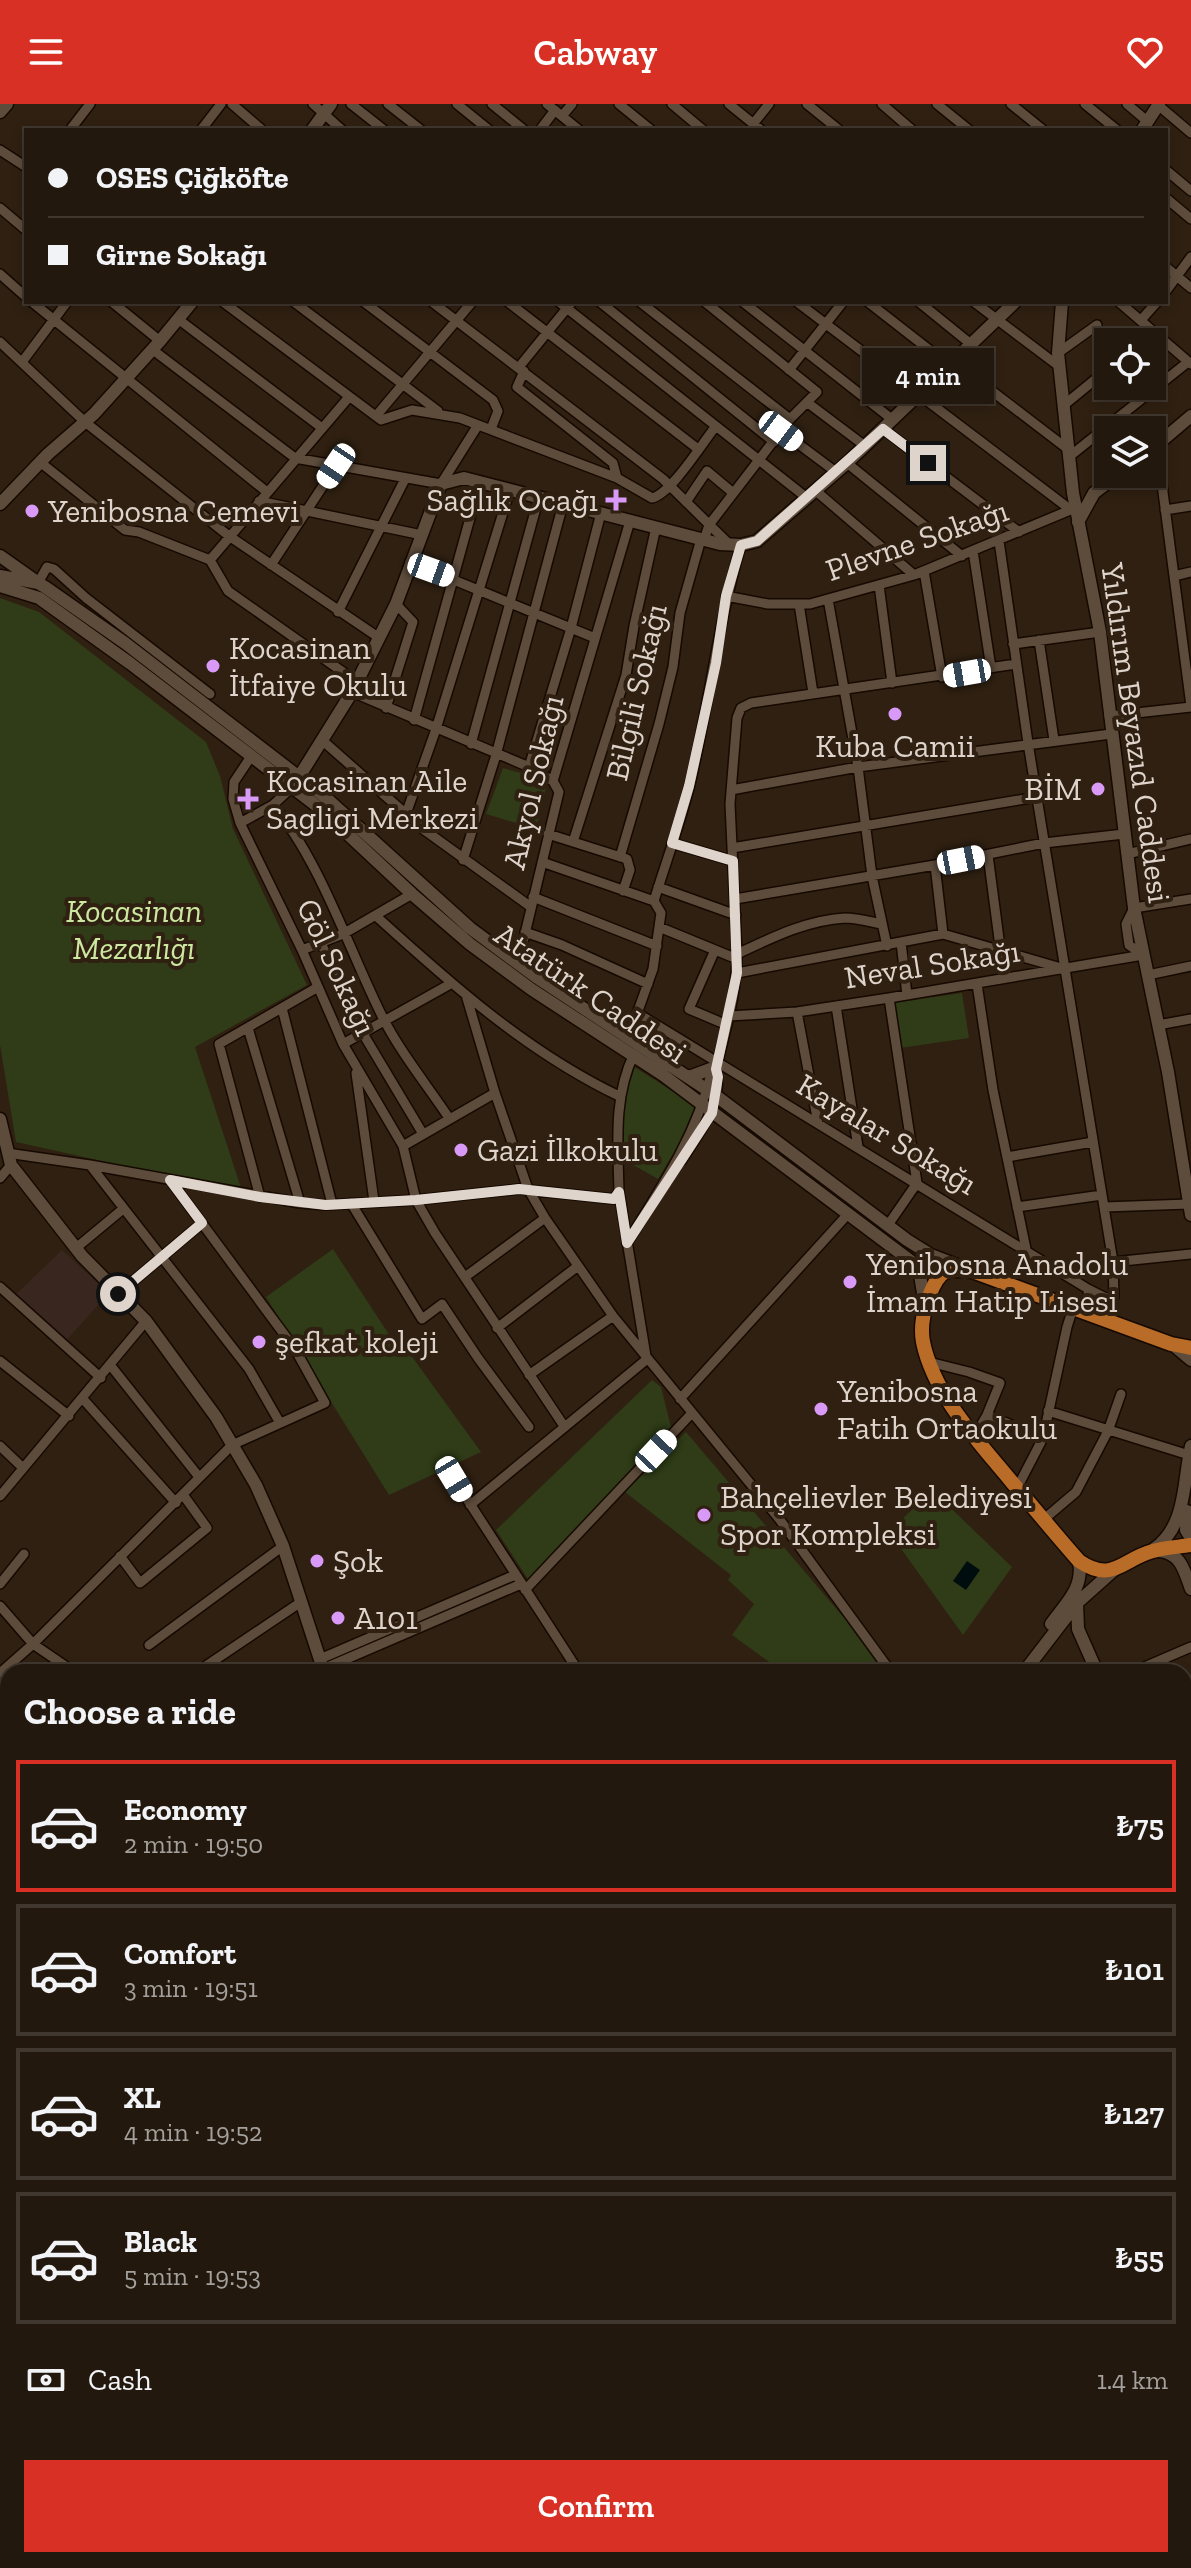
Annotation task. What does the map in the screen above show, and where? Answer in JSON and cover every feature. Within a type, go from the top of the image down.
[{"type":"main road","points":[[0,112],[7,104]]},
{"type":"main road","points":[[1144,126],[1158,104]]},
{"type":"main road","points":[[313,128],[322,107]]},
{"type":"main road","points":[[0,504],[126,379],[190,304]]},
{"type":"main road","points":[[296,782],[355,687],[396,604],[441,484],[464,478],[703,540],[735,545],[757,541],[847,463],[1013,304]]},
{"type":"main road","name":"Yıldırım Beyazıd Caddesi","points":[[1062,304],[1058,353],[1073,509],[1100,632],[1134,908],[1188,1179],[1190,1210]]},
{"type":"main road","points":[[1166,437],[1191,416]]},
{"type":"main road","points":[[1078,522],[1094,493],[1101,488]]},
{"type":"main road","points":[[1073,493],[1094,493]]},
{"type":"main road","points":[[0,556],[125,643],[296,782],[325,797],[470,928],[689,1077],[907,1240],[931,1255],[972,1271],[1171,1344],[1191,1348]]},
{"type":"main road","points":[[0,576],[38,583]]},
{"type":"main road","points":[[29,594],[38,583]]},
{"type":"main road","name":"Atatürk Caddesi","points":[[0,586],[39,598],[252,755],[296,782],[412,894],[470,944],[519,980],[634,1054],[912,1262],[920,1275],[925,1307],[921,1326],[929,1362],[950,1402],[974,1437],[1079,1561]]},
{"type":"main road","points":[[689,1077],[716,1066]]},
{"type":"main road","points":[[0,1119],[6,1157],[76,1248],[146,1321],[216,1417],[256,1485],[283,1546],[321,1664]]},
{"type":"main road","points":[[925,1307],[941,1273],[954,1269],[972,1271]]},
{"type":"main road","points":[[1171,1344],[1191,1360]]},
{"type":"main road","points":[[1030,1664],[1077,1603],[1114,1570],[1167,1541],[1178,1521],[1190,1450]]},
{"type":"main road","points":[[1191,1488],[1185,1523],[1191,1538]]},
{"type":"main road","points":[[1152,1551],[1191,1545]]},
{"type":"main road","points":[[1152,1551],[1173,1554],[1180,1560],[1189,1583]]},
{"type":"main road","points":[[1189,1583],[1188,1562],[1191,1555]]},
{"type":"main road","points":[[1020,1664],[1080,1585],[1079,1561],[1100,1571],[1114,1570]]},
{"type":"main road","points":[[1077,1603],[1078,1629],[1093,1664]]},
{"type":"street","points":[[72,128],[90,104]]},
{"type":"street","points":[[203,128],[221,104]]},
{"type":"street","points":[[232,104],[260,128]]},
{"type":"street","points":[[351,104],[381,128]]},
{"type":"street","points":[[388,104],[418,128]]},
{"type":"street","points":[[457,104],[487,128]]},
{"type":"street","points":[[492,104],[522,128]]},
{"type":"street","points":[[541,128],[554,110],[572,104]]},
{"type":"street","points":[[619,104],[649,128]]},
{"type":"street","points":[[672,104],[701,128]]},
{"type":"street","points":[[729,104],[757,127],[769,104]]},
{"type":"street","points":[[807,104],[837,128]]},
{"type":"street","points":[[882,104],[910,128]]},
{"type":"street","points":[[937,104],[967,128]]},
{"type":"street","points":[[1011,104],[1041,128]]},
{"type":"street","points":[[1085,104],[1115,128]]},
{"type":"street","points":[[1127,104],[1144,126]]},
{"type":"street","points":[[1158,104],[1191,133]]},
{"type":"street","points":[[322,107],[340,128]]},
{"type":"street","points":[[554,110],[576,128]]},
{"type":"street","points":[[0,150],[24,166]]},
{"type":"street","points":[[1168,172],[1191,191]]},
{"type":"street","points":[[1168,200],[1191,219]]},
{"type":"street","points":[[0,208],[24,228]]},
{"type":"street","points":[[1168,289],[1191,257]]},
{"type":"street","points":[[1168,269],[1191,288]]},
{"type":"street","points":[[0,274],[24,295]]},
{"type":"street","points":[[34,304],[267,492]]},
{"type":"street","points":[[22,362],[66,304]]},
{"type":"street","points":[[114,304],[156,346],[295,458],[441,484],[478,425]]},
{"type":"street","points":[[226,304],[381,420],[412,410],[443,414],[491,429],[617,478],[652,498],[659,496],[669,485],[716,426]]},
{"type":"street","points":[[297,304],[443,414]]},
{"type":"street","points":[[367,304],[493,400],[498,411],[491,429]]},
{"type":"street","points":[[434,304],[631,453],[735,545],[716,663],[689,786],[654,901]]},
{"type":"street","points":[[376,416],[470,304]]},
{"type":"street","points":[[511,304],[698,449]]},
{"type":"street","points":[[617,478],[613,463],[517,387],[522,369],[566,304],[759,460],[919,573],[942,677]]},
{"type":"street","points":[[602,304],[774,442]]},
{"type":"street","points":[[643,304],[790,419]]},
{"type":"street","points":[[707,304],[817,392],[808,403],[865,446]]},
{"type":"street","points":[[746,304],[805,350],[888,424],[1019,532]]},
{"type":"street","points":[[800,304],[918,396],[1073,509]]},
{"type":"street","points":[[789,370],[841,304]]},
{"type":"street","points":[[871,304],[1070,453],[1190,363],[1166,342]]},
{"type":"street","points":[[921,304],[972,345]]},
{"type":"street","points":[[977,304],[1060,367]]},
{"type":"street","points":[[1121,304],[1150,328]]},
{"type":"street","points":[[1141,320],[1155,304]]},
{"type":"street","points":[[178,319],[322,428]]},
{"type":"street","points":[[1058,353],[1097,325]]},
{"type":"street","points":[[0,342],[85,422],[229,536],[378,637]]},
{"type":"street","points":[[1064,405],[1094,380]]},
{"type":"street","points":[[210,560],[349,397]]},
{"type":"street","name":"Bilgili Sokağı","points":[[620,857],[659,724],[673,667],[680,613],[709,525],[790,419],[808,403]]},
{"type":"street","points":[[781,431],[836,472]]},
{"type":"street","points":[[613,463],[631,453]]},
{"type":"street","points":[[40,462],[125,530],[139,532],[210,560],[228,591],[386,708],[529,767],[553,781]]},
{"type":"street","points":[[847,463],[962,556]]},
{"type":"street","points":[[271,565],[336,466]]},
{"type":"street","points":[[686,502],[707,471],[732,492]]},
{"type":"street","points":[[338,612],[405,479]]},
{"type":"street","points":[[414,720],[480,482]]},
{"type":"street","points":[[1109,716],[1191,706],[1161,488]]},
{"type":"street","points":[[406,814],[481,589],[510,490]]},
{"type":"street","points":[[471,744],[539,497]]},
{"type":"street","points":[[259,501],[422,535]]},
{"type":"street","points":[[463,860],[496,755],[563,504]]},
{"type":"street","points":[[1165,510],[1191,506]]},
{"type":"street","name":"Plevne Sokağı","points":[[726,596],[768,604],[799,604],[828,599],[919,573],[1073,509]]},
{"type":"street","points":[[529,767],[571,628],[601,513]]},
{"type":"street","name":"Akyol Sokağı","points":[[518,963],[559,792],[553,781],[630,521]]},
{"type":"street","points":[[573,842],[626,675],[656,527]]},
{"type":"street","points":[[999,541],[1028,743],[1113,1262],[1114,1296],[1106,1298],[1088,1289]]},
{"type":"street","points":[[973,551],[991,668]]},
{"type":"street","points":[[410,562],[595,638]]},
{"type":"street","points":[[38,583],[47,567],[54,569],[86,598],[210,694]]},
{"type":"street","points":[[1174,576],[1191,572]]},
{"type":"street","points":[[879,585],[892,683]]},
{"type":"street","points":[[828,599],[858,767],[872,876],[887,946]]},
{"type":"street","points":[[386,708],[413,622],[396,604]]},
{"type":"street","points":[[799,604],[813,693]]},
{"type":"street","points":[[1013,644],[1100,632]]},
{"type":"street","points":[[1039,640],[1054,740]]},
{"type":"street","points":[[627,1243],[707,1109],[718,1077],[716,1066],[737,973],[731,790],[737,718],[741,708],[751,703],[813,693],[942,677],[1016,664]]},
{"type":"street","points":[[731,790],[858,767],[1111,734]]},
{"type":"street","points":[[323,741],[463,860],[532,902],[657,946]]},
{"type":"street","name":"Göl Sokağı","points":[[252,755],[234,782],[233,799],[240,823],[302,950],[343,1044],[403,1146],[416,1200],[564,1426]]},
{"type":"street","points":[[240,823],[273,805],[296,782]]},
{"type":"street","points":[[732,848],[1037,797]]},
{"type":"street","points":[[273,805],[308,856],[384,1019],[449,1118]]},
{"type":"street","points":[[548,834],[627,859],[630,870],[623,891]]},
{"type":"street","points":[[735,899],[1044,843],[1124,834]]},
{"type":"street","points":[[1127,854],[1191,839]]},
{"type":"street","points":[[672,843],[733,861]]},
{"type":"street","points":[[988,855],[1004,977]]},
{"type":"street","points":[[542,862],[654,901],[661,913],[653,969],[629,1036]]},
{"type":"street","points":[[935,865],[943,934]]},
{"type":"street","points":[[658,887],[736,915]]},
{"type":"street","points":[[302,950],[343,934],[412,894]]},
{"type":"street","points":[[1134,908],[1191,899]]},
{"type":"street","points":[[376,916],[466,995],[527,1042],[576,1075],[619,1096]]},
{"type":"street","points":[[659,927],[737,956],[786,931],[823,922],[847,918],[882,924]]},
{"type":"street","points":[[525,932],[562,945],[648,984]]},
{"type":"street","points":[[737,973],[943,934],[1065,969]]},
{"type":"street","points":[[901,942],[907,995]]},
{"type":"street","points":[[321,943],[362,1032],[423,1134]]},
{"type":"street","points":[[715,950],[689,1009],[728,1020]]},
{"type":"street","name":"Neval Sokağı","points":[[728,1020],[889,998],[1143,955]]},
{"type":"street","points":[[1148,975],[1191,966]]},
{"type":"street","points":[[343,1044],[452,983]]},
{"type":"street","points":[[977,984],[993,1090],[1026,1249]]},
{"type":"street","points":[[260,1197],[219,1044],[318,987]]},
{"type":"street","points":[[466,995],[528,1189],[545,1218],[646,1360],[780,1520],[885,1664]]},
{"type":"street","points":[[888,1225],[917,1183],[889,998]]},
{"type":"street","points":[[836,1006],[858,1147]]},
{"type":"street","points":[[282,1008],[332,1204]]},
{"type":"street","points":[[797,1012],[818,1123]]},
{"type":"street","name":"Kayalar Sokağı","points":[[637,1013],[716,1066],[818,1123],[1088,1289]]},
{"type":"street","points":[[1158,1025],[1191,1019]]},
{"type":"street","points":[[248,1028],[300,1203]]},
{"type":"street","points":[[634,1054],[624,1073],[619,1096],[619,1192],[646,1360]]},
{"type":"street","points":[[355,1066],[374,1201]]},
{"type":"street","points":[[403,1146],[495,1093]]},
{"type":"street","points":[[1007,1157],[1093,1142]]},
{"type":"street","points":[[0,1178],[6,1157],[90,1165],[300,1203],[416,1200],[528,1189],[614,1199],[619,1192]]},
{"type":"street","points":[[90,1165],[249,1369],[280,1423]]},
{"type":"street","points":[[10,1664],[232,1445],[325,1403],[295,1349],[170,1180]]},
{"type":"street","points":[[1017,1207],[1102,1195]]},
{"type":"street","points":[[351,1203],[422,1319],[442,1304],[529,1427]]},
{"type":"street","points":[[1104,1207],[1190,1210]]},
{"type":"street","points":[[76,1248],[123,1209]]},
{"type":"street","points":[[680,1399],[848,1214]]},
{"type":"street","points":[[465,1277],[545,1218]]},
{"type":"street","points":[[118,1294],[202,1223]]},
{"type":"street","points":[[1113,1262],[1191,1254]]},
{"type":"street","points":[[497,1328],[578,1266]]},
{"type":"street","points":[[0,1287],[101,1378]]},
{"type":"street","points":[[1088,1289],[1090,1313]]},
{"type":"street","points":[[1017,1488],[1043,1438],[1073,1308]]},
{"type":"street","points":[[529,1375],[613,1316]]},
{"type":"street","points":[[0,1496],[146,1321]]},
{"type":"street","points":[[470,1505],[646,1360]]},
{"type":"street","points":[[0,1361],[69,1416]]},
{"type":"street","points":[[929,1362],[1000,1383],[974,1437]]},
{"type":"street","points":[[111,1366],[199,1477]]},
{"type":"street","points":[[1043,1520],[1076,1492],[1108,1431],[1121,1394]]},
{"type":"street","points":[[83,1399],[207,1528],[140,1583],[120,1556]]},
{"type":"street","points":[[1048,1411],[1108,1431],[1190,1450]]},
{"type":"street","points":[[329,1664],[521,1583],[692,1413]]},
{"type":"street","points":[[987,1415],[1043,1438]]},
{"type":"street","points":[[0,1446],[23,1468]]},
{"type":"street","points":[[454,1479],[574,1664]]},
{"type":"street","points":[[149,1645],[283,1546]]},
{"type":"street","points":[[0,1584],[24,1554]]},
{"type":"street","points":[[209,1664],[301,1602]]},
{"type":"street","points":[[0,1606],[33,1644],[62,1664]]},
{"type":"street","points":[[1152,1664],[1191,1647]]},
{"type":"shaded area","points":[[62,1250],[109,1293],[63,1344],[12,1298]]},
{"type":"shaded area","points":[[967,1561],[980,1570],[966,1590],[953,1581]]},
{"type":"green space","name":"Kocasinan Mezarlığı","points":[[0,598],[39,612],[206,742],[220,776],[233,829],[307,985],[195,1047],[244,1197],[170,1176],[16,1142],[0,1045]]},
{"type":"green space","points":[[503,768],[539,778],[546,787],[536,829],[486,814]]},
{"type":"green space","points":[[962,993],[969,1038],[900,1048],[893,1003]]},
{"type":"green space","points":[[631,1065],[695,1105],[691,1124],[658,1179],[623,1159],[620,1087]]},
{"type":"green space","points":[[333,1249],[390,1336],[400,1340],[481,1452],[389,1495],[266,1297]]},
{"type":"green space","points":[[652,1380],[661,1387],[671,1427],[528,1579],[496,1530]]},
{"type":"green space","points":[[686,1432],[845,1619],[877,1664],[772,1664],[732,1635],[754,1604],[728,1580],[731,1575],[625,1492]]},
{"type":"green space","points":[[932,1490],[1012,1567],[963,1635],[889,1532]]},
{"type":"place","name":"Sağlık Ocağı","points":[[616,500]]},
{"type":"place","name":"Yenibosna Cemevi","points":[[32,511]]},
{"type":"place","name":"Kocasinan İtfaiye Okulu","points":[[213,666]]},
{"type":"place","name":"Kuba Camii","points":[[895,714]]},
{"type":"place","name":"BİM","points":[[1098,789]]},
{"type":"place","name":"Kocasinan Aile Sagligi Merkezi","points":[[248,799]]},
{"type":"place","name":"Gazi İlkokulu","points":[[461,1150]]},
{"type":"place","name":"Yenibosna Anadolu İmam Hatip Lisesi","points":[[850,1282]]},
{"type":"place","name":"şefkat koleji","points":[[259,1342]]},
{"type":"place","name":"Yenibosna Fatih Ortaokulu","points":[[821,1409]]},
{"type":"place","name":"Bahçelievler Belediyesi Spor Kompleksi","points":[[704,1515]]},
{"type":"place","name":"Şok","points":[[317,1561]]},
{"type":"place","name":"A101","points":[[338,1618]]},
{"type":"route","points":[[118,1294],[202,1223],[170,1180],[260,1197],[326,1205],[416,1200],[519,1189],[614,1199],[619,1192],[627,1243],[712,1113],[718,1077],[716,1069],[737,973],[733,861],[672,843],[689,786],[716,663],[726,596],[741,545],[757,541],[883,429],[928,463]]}]
